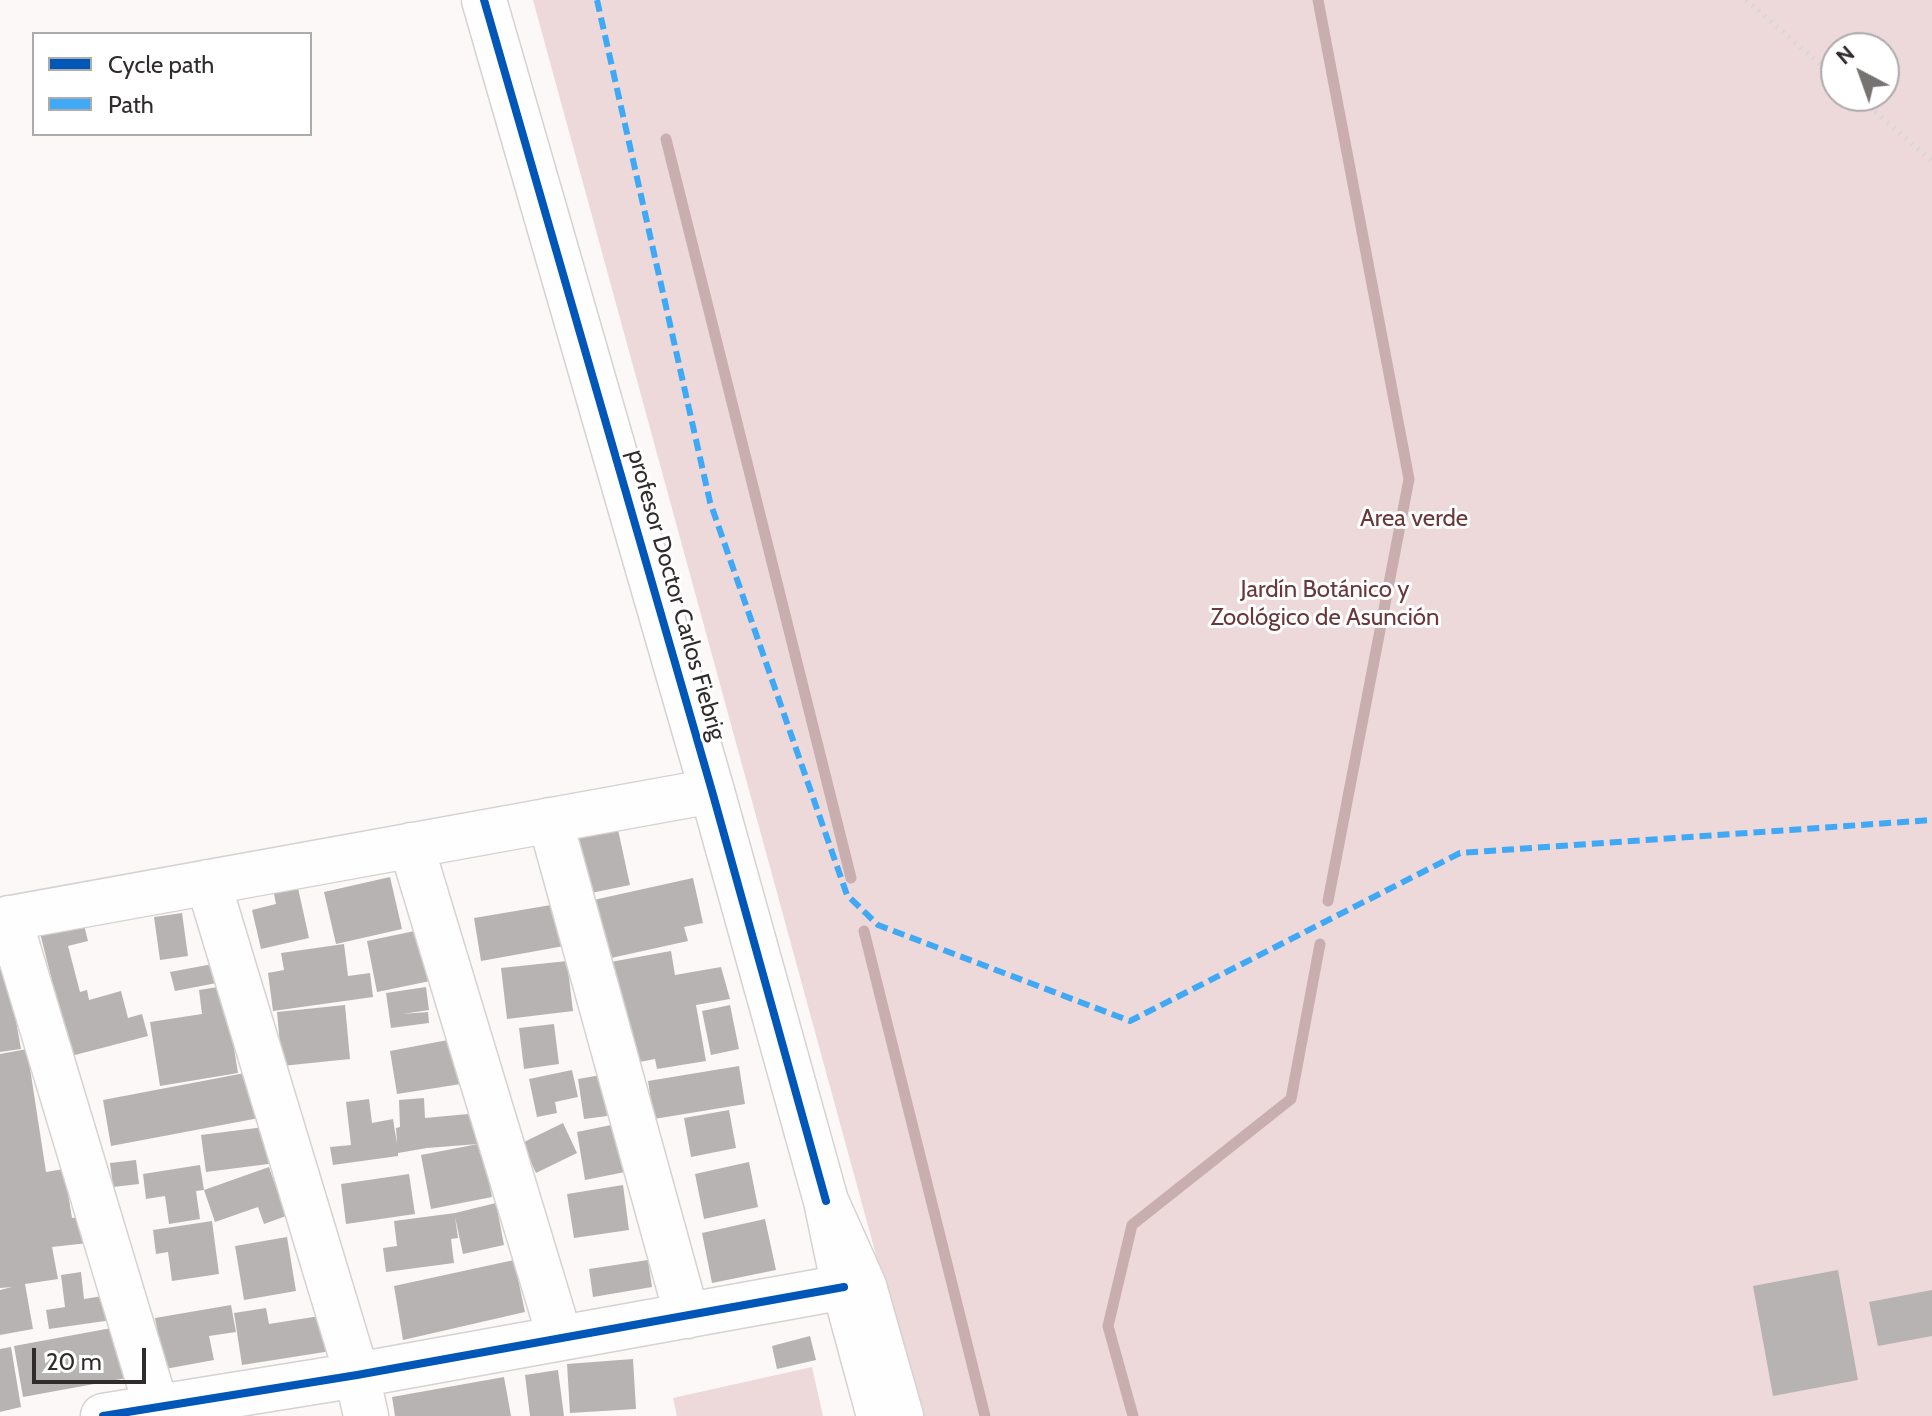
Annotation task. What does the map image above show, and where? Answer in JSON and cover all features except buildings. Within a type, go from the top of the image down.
[{"type":"street","name":"profesor Doctor Carlos Fiebrig","points":[[484,0],[712,791],[826,1201],[844,1287],[879,1416]]},
{"type":"street","points":[[158,1412],[4,919],[712,791]]},
{"type":"street","points":[[550,820],[687,1316]]},
{"type":"street","points":[[411,845],[560,1338]]},
{"type":"street","points":[[208,882],[362,1396]]},
{"type":"street","name":"profesor Doctor Carlos Fiebrig","points":[[826,1201],[864,1286],[901,1416]]},
{"type":"street","points":[[103,1416],[362,1396],[560,1338],[844,1287]]},
{"type":"path","points":[[1746,0],[1820,64]]},
{"type":"path","points":[[1875,112],[1932,161]]},
{"type":"green space","name":"Jardín Botánico y Zoológico de Asunción","points":[[533,0],[1932,0],[1932,1416],[920,1416]]},
{"type":"green space","points":[[812,1367],[823,1416],[677,1416],[673,1398]]},
{"type":"waterway","points":[[1318,0],[1409,479],[1328,901]]},
{"type":"waterway","points":[[666,139],[851,878]]},
{"type":"waterway","points":[[864,931],[985,1416]]},
{"type":"waterway","points":[[1133,1416],[1108,1326],[1132,1225],[1291,1099],[1320,944]]},
{"type":"marked path","points":[[597,0],[710,502],[847,895],[878,925],[1130,1021],[1460,853],[1932,820]]},
{"type":"cycle path","points":[[484,0],[712,791],[826,1201]]},
{"type":"cycle path","points":[[103,1416],[357,1375],[844,1287]]},
{"type":"park label","name":"Area verde","points":[[1414,519]]}]
